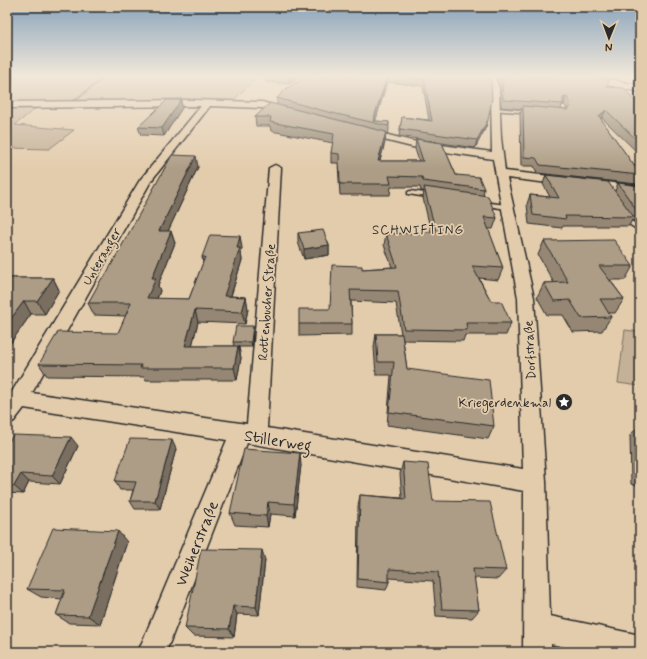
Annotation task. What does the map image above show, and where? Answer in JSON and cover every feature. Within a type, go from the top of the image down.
[{"type":"street","name":"Unteranger","points":[[13,407],[146,180],[206,107]]},
{"type":"street","points":[[268,107],[298,115]]},
{"type":"street","name":"Dorfstraße","points":[[494,109],[499,165],[526,298],[536,482],[536,640]]},
{"type":"street","points":[[356,130],[499,165],[527,175],[608,190],[640,190]]},
{"type":"street","name":"Rottenbucher Straße","points":[[248,435],[275,168]]},
{"type":"street","name":"Stillerweg","points":[[13,407],[248,435],[536,482]]},
{"type":"street","name":"Weiherstraße","points":[[152,652],[248,435]]},
{"type":"street","points":[[536,640],[640,649]]},
{"type":"lane","points":[[494,109],[538,113]]},
{"type":"lane","points":[[410,193],[440,198]]},
{"type":"lane","points":[[477,203],[507,207]]},
{"type":"lane","points":[[621,210],[629,222],[640,229]]},
{"type":"shaded area","points":[[7,107],[38,107],[15,125],[74,130],[49,149],[7,148]]},
{"type":"shaded area","points":[[625,330],[640,332],[640,386],[618,383]]},
{"type":"building","points":[[160,107],[176,107],[162,128],[138,127]]},
{"type":"building","points":[[266,107],[285,107],[386,132],[378,161],[423,161],[416,139],[442,143],[456,175],[479,177],[484,189],[423,181],[422,177],[389,176],[391,184],[340,184],[339,154],[331,153],[334,134],[270,122],[271,117],[255,117]]},
{"type":"building","points":[[309,107],[377,107],[373,121],[389,122],[388,126]]},
{"type":"building","points":[[429,107],[491,107],[488,120],[477,140],[400,129],[402,117],[432,121]]},
{"type":"building","points":[[523,107],[567,110],[570,107],[639,107],[640,143],[606,110],[599,116],[640,175],[540,165],[536,158],[524,157]]},
{"type":"building","points":[[172,155],[196,156],[159,231],[171,231],[152,278],[156,278],[147,298],[189,299],[205,257],[202,257],[210,235],[240,236],[237,248],[240,248],[224,296],[246,297],[242,312],[195,310],[185,346],[238,346],[234,368],[140,368],[141,365],[39,364],[58,332],[118,333],[131,303],[88,303],[102,278],[104,278]]},
{"type":"building","points":[[546,175],[608,182],[634,217],[565,216],[566,219],[533,215],[530,195],[559,198]]},
{"type":"building","points":[[618,183],[640,186],[640,212],[637,211]]},
{"type":"building","points":[[424,187],[488,196],[497,218],[484,217],[503,268],[472,266],[491,301],[501,301],[511,323],[466,323],[467,330],[404,329],[398,291],[350,290],[352,324],[299,324],[299,309],[330,309],[332,265],[362,266],[362,269],[397,267],[386,234],[436,232]]},
{"type":"building","points":[[323,230],[329,245],[304,249],[298,233]]},
{"type":"building","points":[[614,240],[633,266],[599,266],[624,299],[600,299],[611,317],[581,318],[570,300],[554,301],[544,283],[568,282],[544,241]]},
{"type":"building","points":[[7,278],[53,278],[37,301],[24,301],[7,324]]},
{"type":"building","points":[[236,326],[253,326],[251,342],[233,342]]},
{"type":"building","points":[[376,334],[402,334],[407,369],[489,380],[494,426],[389,412],[394,362],[378,362]]},
{"type":"building","points":[[13,435],[71,437],[52,476],[21,474],[14,486],[7,486],[7,445]]},
{"type":"building","points":[[130,439],[172,440],[155,501],[130,501],[136,482],[115,481]]},
{"type":"building","points":[[244,449],[300,453],[294,504],[268,502],[266,516],[230,513]]},
{"type":"building","points":[[403,462],[428,464],[433,501],[490,502],[506,570],[473,569],[479,610],[442,609],[438,572],[389,569],[389,582],[358,579],[360,495],[406,499]]},
{"type":"building","points":[[53,528],[118,531],[88,616],[56,615],[65,590],[27,589]]},
{"type":"building","points":[[201,549],[262,550],[256,607],[233,606],[229,629],[185,628]]},
{"type":"place","name":"Kriegerdenkmal","points":[[564,402]]},
{"type":"district","name":"SCHWIFTING","points":[[418,229]]}]
